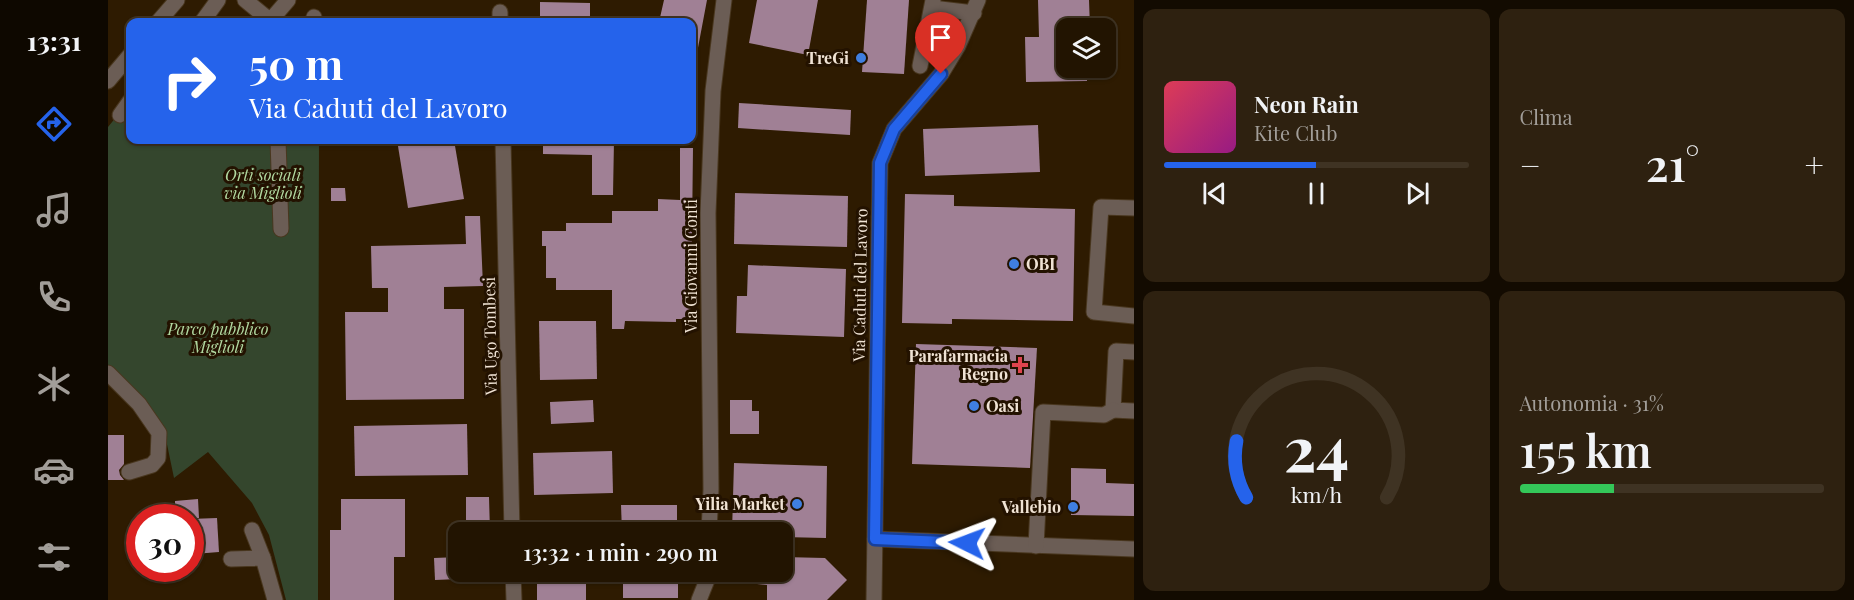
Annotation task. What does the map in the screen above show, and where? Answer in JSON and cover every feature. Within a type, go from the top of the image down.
[{"type":"street","points":[[161,18],[177,0]]},
{"type":"street","points":[[205,18],[218,0]]},
{"type":"street","points":[[245,0],[266,18]]},
{"type":"street","points":[[274,18],[288,0]]},
{"type":"street","name":"Via Giovanni Conti","points":[[709,522],[711,477],[708,213],[713,91],[724,0]]},
{"type":"street","points":[[920,66],[932,4],[976,6]]},
{"type":"street","name":"Via Caduti del Lavoro","points":[[874,600],[880,163],[894,129],[941,74],[958,46],[976,6]]},
{"type":"street","points":[[108,81],[126,60]]},
{"type":"street","points":[[126,107],[120,115],[126,114]]},
{"type":"street","points":[[278,144],[281,228]]},
{"type":"street","name":"Via Ugo Tombesi","points":[[503,144],[512,522]]},
{"type":"street","points":[[1134,208],[1101,207],[1094,312],[1134,316]]},
{"type":"street","points":[[1113,410],[1116,351],[1134,352]]},
{"type":"street","points":[[108,373],[139,404],[159,433],[158,458],[152,465],[129,472]]},
{"type":"street","points":[[1036,546],[1043,412],[1104,415],[1113,410],[1134,411]]},
{"type":"street","points":[[252,530],[275,600]]},
{"type":"street","points":[[875,539],[1134,549]]},
{"type":"street","points":[[231,559],[263,558]]},
{"type":"street","points":[[513,582],[514,600]]},
{"type":"street","points":[[699,600],[706,582]]},
{"type":"street","points":[[708,582],[709,600]]},
{"type":"green space","name":"Parco pubblico Miglioli","points":[[126,105],[126,144],[319,144],[318,600],[286,600],[269,535],[252,503],[208,452],[174,478],[163,425],[108,370],[108,127]]},
{"type":"building","points":[[664,0],[707,0],[697,53],[696,18],[660,18]]},
{"type":"building","points":[[757,0],[818,0],[808,55],[749,43]]},
{"type":"building","points":[[867,0],[909,0],[904,74],[862,72]]},
{"type":"building","points":[[1038,0],[1089,0],[1090,18],[1056,18],[1056,78],[1087,78],[1087,81],[1026,82],[1025,37],[1039,37]]},
{"type":"building","points":[[540,2],[590,3],[590,18],[540,18]]},
{"type":"building","points":[[739,103],[851,110],[850,135],[738,128]]},
{"type":"building","points":[[1038,125],[1040,172],[925,176],[923,129]]},
{"type":"building","points":[[398,144],[455,144],[464,199],[408,208]]},
{"type":"building","points":[[543,144],[614,144],[613,195],[592,195],[592,155],[543,154]]},
{"type":"building","points":[[680,148],[693,148],[691,319],[676,319],[676,322],[625,321],[624,329],[612,329],[612,290],[556,290],[556,278],[546,278],[546,246],[542,246],[542,231],[566,231],[566,223],[612,223],[612,211],[658,211],[658,199],[680,200]]},
{"type":"building","points":[[331,188],[345,188],[346,201],[331,201]]},
{"type":"building","points":[[735,193],[848,196],[847,247],[734,244]]},
{"type":"building","name":"OBI","points":[[905,194],[954,195],[954,206],[1075,209],[1073,321],[952,319],[952,324],[902,323]]},
{"type":"building","points":[[465,216],[480,216],[483,286],[444,287],[444,309],[464,309],[464,399],[346,400],[345,312],[388,312],[388,288],[372,288],[371,246],[466,244]]},
{"type":"building","points":[[748,265],[846,269],[844,337],[736,333],[737,296],[747,296]]},
{"type":"building","points":[[539,321],[596,321],[597,379],[540,380]]},
{"type":"building","name":"Oasi","points":[[916,344],[1037,348],[1030,468],[912,464]]},
{"type":"building","points":[[593,400],[594,422],[551,424],[550,402]]},
{"type":"building","points":[[730,400],[752,400],[752,411],[759,411],[759,434],[730,434]]},
{"type":"building","points":[[467,424],[468,475],[355,476],[354,426]]},
{"type":"building","points":[[108,435],[124,435],[124,464],[119,470],[124,480],[108,480]]},
{"type":"building","points":[[612,451],[613,493],[534,495],[533,453]]},
{"type":"building","points":[[734,463],[827,466],[826,538],[793,537],[793,522],[732,522]]},
{"type":"building","points":[[1071,468],[1106,469],[1106,483],[1134,484],[1134,516],[1071,515]]},
{"type":"building","points":[[466,497],[489,497],[490,522],[466,522]]},
{"type":"building","points":[[198,499],[198,504],[175,504],[175,501]]},
{"type":"building","points":[[341,499],[405,499],[405,557],[394,557],[394,600],[330,600],[330,530],[341,530]]},
{"type":"building","points":[[621,505],[677,505],[677,522],[622,522]]},
{"type":"building","points":[[204,518],[217,518],[219,552],[204,553]]},
{"type":"building","points":[[448,557],[448,579],[435,580],[434,558]]},
{"type":"building","points":[[793,557],[825,558],[847,580],[827,600],[767,600],[767,585],[757,584],[757,582],[793,582]]},
{"type":"building","points":[[537,582],[586,582],[586,600],[537,600]]},
{"type":"building","points":[[623,582],[678,582],[678,598],[623,598]]},
{"type":"place","name":"TreGi","points":[[861,58]]},
{"type":"place","name":"OBI","points":[[1014,264]]},
{"type":"place","name":"Parafarmacia Regno","points":[[1020,365]]},
{"type":"place","name":"Oasi","points":[[974,406]]},
{"type":"place","name":"Yilia Market","points":[[797,504]]},
{"type":"place","name":"Vallebio","points":[[1073,507]]},
{"type":"route","points":[[941,74],[894,129],[880,163],[875,539],[967,543]]},
{"type":"park label","name":"Orti sociali via Miglioli","points":[[263,184]]}]
